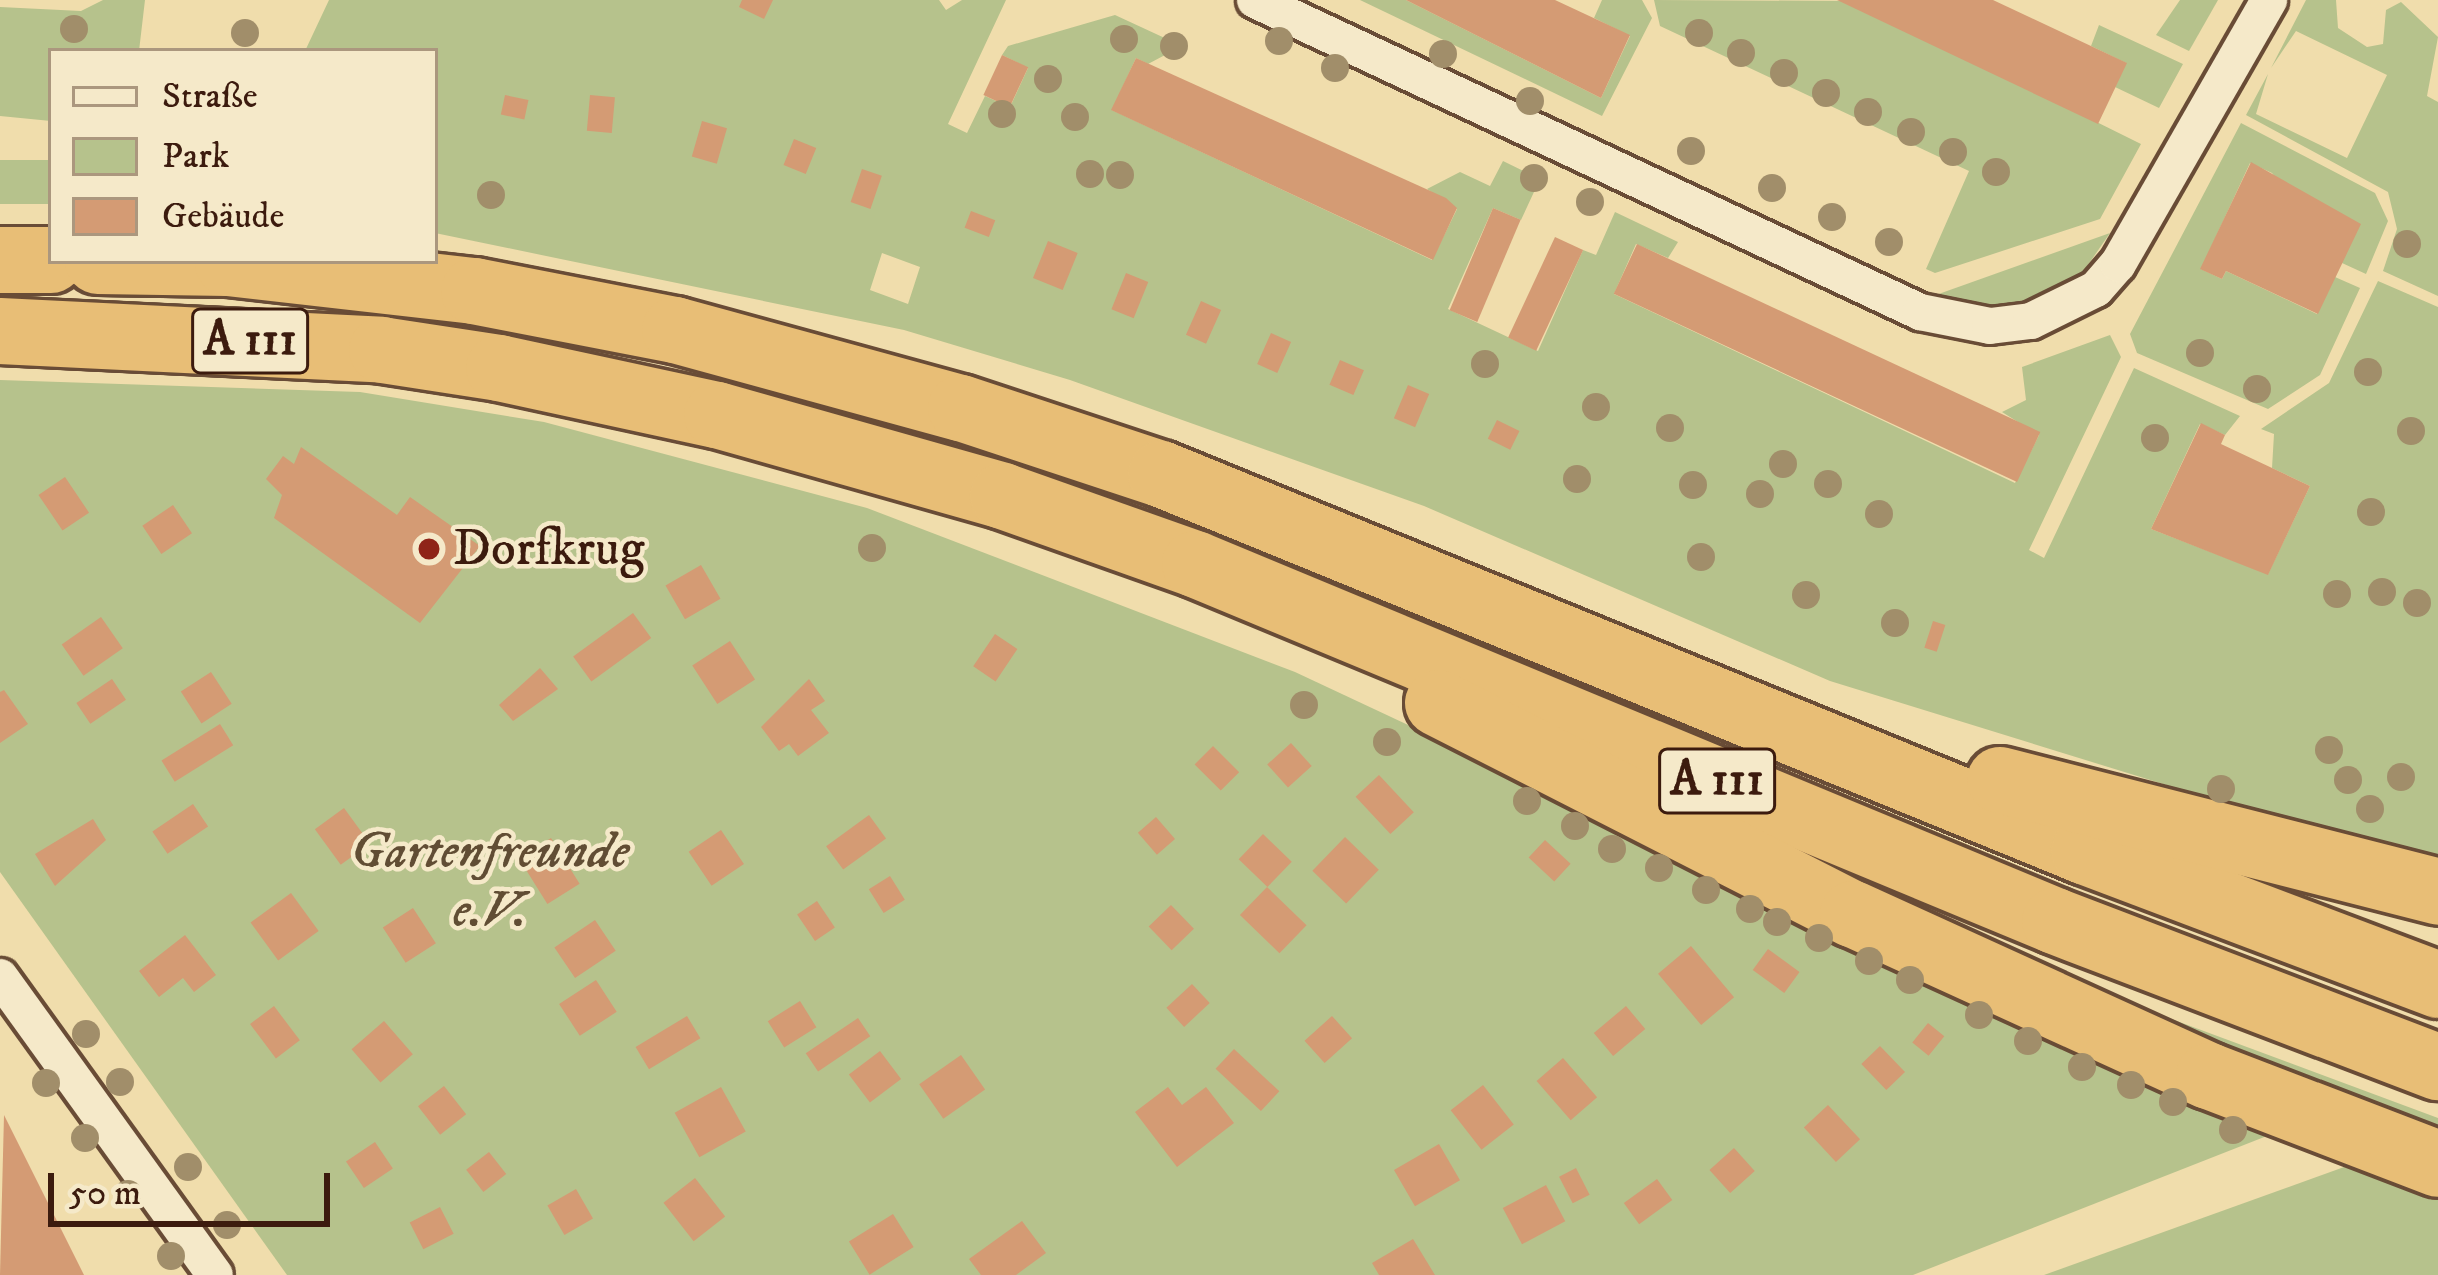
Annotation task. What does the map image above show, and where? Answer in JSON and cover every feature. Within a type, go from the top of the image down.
[{"type":"highway","points":[[0,260],[48,260]]},
{"type":"highway","name":"A 111","points":[[244,264],[474,291],[675,330],[880,385],[1161,474],[2438,985]]},
{"type":"highway","name":"A 111","points":[[0,331],[382,350],[588,385],[858,453],[1195,564],[2055,921],[2438,1067]]},
{"type":"highway","points":[[1195,564],[1529,755],[1852,914],[2210,1076],[2438,1164]]},
{"type":"highway","points":[[1790,727],[2438,892]]},
{"type":"street","points":[[1256,0],[1921,312],[1990,326],[2031,321],[2107,277],[2269,0]]},
{"type":"street","points":[[0,976],[215,1275]]},
{"type":"green space","points":[[103,0],[145,0],[139,48],[48,48],[48,121],[0,116],[0,7],[81,11]]},
{"type":"green space","points":[[329,0],[939,0],[946,10],[962,0],[1006,0],[948,124],[967,133],[985,96],[1010,107],[1028,68],[1002,55],[1008,46],[1115,15],[1182,46],[1148,64],[1136,58],[1112,110],[1432,260],[1457,209],[1427,189],[1460,172],[1490,186],[1503,161],[1540,179],[1521,220],[1493,208],[1448,309],[1538,351],[1583,250],[1596,255],[1615,212],[1678,242],[1668,258],[1636,244],[1614,294],[2015,483],[2039,435],[2002,412],[2026,400],[2022,367],[2110,335],[2121,357],[2029,550],[2044,558],[2134,368],[2240,416],[2225,435],[2200,424],[2151,529],[2268,574],[2310,486],[2272,468],[2274,434],[2261,429],[2329,383],[2378,281],[2438,307],[2438,869],[1830,681],[1424,506],[1070,380],[904,330],[438,234],[438,48],[306,48]],"holes":[[[882,253],[920,267],[908,304],[870,290]]]},
{"type":"green space","points":[[1360,0],[1406,0],[1601,98],[1630,36],[1594,18],[1602,0],[1642,0],[1652,18],[1602,116]]},
{"type":"green space","points":[[1654,0],[1853,1],[2141,144],[2100,219],[1935,273],[1926,269],[1969,171],[1660,26]]},
{"type":"green space","points":[[2180,0],[2218,0],[2189,51],[2156,35]]},
{"type":"green space","points":[[2306,0],[2336,0],[2338,28],[2367,47],[2383,44],[2386,10],[2401,2],[2438,37],[2427,96],[2438,102],[2438,296],[2383,271],[2397,229],[2388,192],[2246,115],[2268,74],[2256,114],[2347,158],[2387,75],[2296,31],[2271,68]]},
{"type":"green space","points":[[2099,25],[2183,64],[2159,108],[2115,87],[2126,63],[2091,46]]},
{"type":"green space","points":[[2241,123],[2375,193],[2388,221],[2366,274],[2342,263],[2272,173],[2250,163],[2201,269],[2222,279],[2226,271],[2317,314],[2335,277],[2360,288],[2320,375],[2268,409],[2137,353],[2130,334]]},
{"type":"green space","points":[[0,160],[48,160],[48,204],[0,204]]},
{"type":"green space","points":[[2110,233],[2081,275],[2035,300],[1976,308],[1933,296]]},
{"type":"green space","name":"Gartenfreunde e.V.","points":[[0,380],[360,392],[544,422],[867,508],[1295,672],[2277,1132],[1913,1275],[287,1275],[0,872]]},
{"type":"green space","points":[[2088,988],[2438,1118],[2438,1142]]},
{"type":"green space","points":[[2358,1162],[2438,1189],[2438,1275],[2044,1275]]},
{"type":"building","points":[[742,0],[773,0],[764,19],[739,7]]},
{"type":"building","points":[[1406,0],[1555,0],[1630,35],[1601,98]]},
{"type":"building","points":[[1837,0],[1993,0],[2127,63],[2098,124]]},
{"type":"building","points":[[1002,55],[1028,67],[1010,107],[983,95]]},
{"type":"building","points":[[1136,58],[1446,198],[1457,208],[1433,260],[1111,110]]},
{"type":"building","points":[[505,95],[528,100],[524,120],[501,115]]},
{"type":"building","points":[[590,95],[615,97],[612,133],[587,131]]},
{"type":"building","points":[[702,121],[727,128],[717,164],[692,157]]},
{"type":"building","points":[[794,139],[816,148],[806,174],[784,165]]},
{"type":"building","points":[[2251,162],[2361,224],[2318,314],[2226,271],[2222,279],[2200,269]]},
{"type":"building","points":[[862,169],[882,176],[870,209],[851,202]]},
{"type":"building","points":[[1493,208],[1521,220],[1477,322],[1450,310]]},
{"type":"building","points":[[971,211],[995,220],[989,237],[965,228]]},
{"type":"building","points":[[1555,237],[1583,250],[1536,351],[1508,338]]},
{"type":"building","points":[[1048,241],[1078,253],[1063,290],[1033,278]]},
{"type":"building","points":[[1637,244],[2040,432],[2017,482],[1614,294]]},
{"type":"building","points":[[1126,273],[1148,282],[1134,318],[1111,309]]},
{"type":"building","points":[[1201,301],[1221,310],[1206,344],[1186,335]]},
{"type":"building","points":[[1271,333],[1291,342],[1277,373],[1257,364]]},
{"type":"building","points":[[1340,360],[1364,370],[1353,395],[1329,385]]},
{"type":"building","points":[[1408,385],[1429,394],[1415,427],[1394,418]]},
{"type":"building","points":[[1497,420],[1519,431],[1510,450],[1488,439]]},
{"type":"building","points":[[2201,423],[2225,435],[2221,444],[2310,486],[2268,575],[2151,529]]},
{"type":"building","points":[[301,447],[397,515],[410,497],[480,546],[420,623],[274,518],[282,495],[266,479],[283,456],[294,464]]},
{"type":"building","points":[[65,477],[89,513],[63,531],[38,495]]},
{"type":"building","points":[[173,505],[192,533],[161,554],[142,526]]},
{"type":"building","points":[[701,565],[720,599],[685,619],[665,586]]},
{"type":"building","points":[[633,613],[651,638],[591,682],[573,656]]},
{"type":"building","points":[[101,617],[123,648],[83,676],[62,645]]},
{"type":"building","points":[[1933,621],[1945,625],[1937,652],[1924,648]]},
{"type":"building","points":[[995,634],[1017,649],[996,681],[973,666]]},
{"type":"building","points":[[730,641],[755,680],[717,704],[692,666]]},
{"type":"building","points":[[540,668],[558,689],[513,721],[499,705]]},
{"type":"building","points":[[211,672],[232,704],[202,723],[181,692]]},
{"type":"building","points":[[112,679],[126,700],[90,724],[76,703]]},
{"type":"building","points":[[809,679],[825,701],[811,710],[829,733],[798,756],[789,744],[779,751],[761,727]]},
{"type":"building","points":[[4,690],[28,724],[0,743],[0,692]]},
{"type":"building","points":[[220,724],[233,745],[175,782],[161,761]]},
{"type":"building","points":[[1291,743],[1312,766],[1288,787],[1267,764]]},
{"type":"building","points":[[1213,746],[1239,772],[1221,791],[1195,764]]},
{"type":"building","points":[[1379,775],[1414,812],[1390,834],[1356,797]]},
{"type":"building","points":[[193,804],[208,826],[167,854],[152,831]]},
{"type":"building","points":[[344,808],[370,844],[341,865],[315,829]]},
{"type":"building","points":[[869,815],[886,838],[843,870],[826,846]]},
{"type":"building","points":[[1156,817],[1175,839],[1157,855],[1138,833]]},
{"type":"building","points":[[93,819],[106,840],[55,886],[35,854]]},
{"type":"building","points":[[721,830],[744,864],[712,886],[689,852]]},
{"type":"building","points":[[1263,834],[1292,862],[1267,887],[1239,859]]},
{"type":"building","points":[[1345,837],[1379,870],[1346,903],[1312,871]]},
{"type":"building","points":[[551,838],[580,884],[547,904],[519,858]]},
{"type":"building","points":[[1545,840],[1571,864],[1554,881],[1529,858]]},
{"type":"building","points":[[890,876],[905,900],[884,913],[869,889]]},
{"type":"building","points":[[1267,887],[1307,925],[1279,953],[1240,915]]},
{"type":"building","points":[[291,893],[319,931],[278,960],[251,922]]},
{"type":"building","points":[[817,901],[835,928],[815,941],[797,914]]},
{"type":"building","points":[[1171,905],[1194,929],[1172,950],[1149,927]]},
{"type":"building","points":[[413,908],[436,943],[406,963],[383,928]]},
{"type":"building","points":[[595,920],[616,951],[575,978],[554,947]]},
{"type":"building","points":[[185,935],[216,975],[194,992],[183,978],[159,997],[139,971]]},
{"type":"building","points":[[1691,946],[1734,997],[1701,1025],[1658,974]]},
{"type":"building","points":[[1768,949],[1800,972],[1784,993],[1753,970]]},
{"type":"building","points":[[596,980],[617,1012],[580,1036],[559,1004]]},
{"type":"building","points":[[1192,984],[1210,1003],[1184,1027],[1166,1008]]},
{"type":"building","points":[[800,1001],[816,1027],[784,1047],[768,1021]]},
{"type":"building","points":[[274,1006],[300,1040],[276,1058],[250,1024]]},
{"type":"building","points":[[1626,1006],[1645,1029],[1613,1056],[1594,1033]]},
{"type":"building","points":[[687,1016],[700,1038],[649,1069],[636,1047]]},
{"type":"building","points":[[1332,1016],[1352,1038],[1325,1063],[1305,1041]]},
{"type":"building","points":[[858,1018],[870,1036],[818,1071],[806,1053]]},
{"type":"building","points":[[384,1021],[413,1054],[380,1082],[352,1049]]},
{"type":"building","points":[[1928,1023],[1944,1036],[1929,1056],[1912,1042]]},
{"type":"building","points":[[1880,1046],[1905,1072],[1886,1090],[1861,1064]]},
{"type":"building","points":[[1234,1049],[1279,1091],[1261,1111],[1216,1069]]},
{"type":"building","points":[[880,1051],[901,1079],[870,1102],[849,1074]]},
{"type":"building","points":[[961,1055],[985,1089],[943,1119],[919,1084]]},
{"type":"building","points":[[1563,1058],[1597,1097],[1571,1120],[1537,1081]]},
{"type":"building","points":[[1483,1085],[1514,1124],[1481,1150],[1451,1110]]},
{"type":"building","points":[[444,1086],[466,1114],[440,1135],[418,1106]]},
{"type":"building","points":[[721,1087],[746,1132],[699,1157],[675,1113]]},
{"type":"building","points":[[1168,1087],[1182,1105],[1206,1087],[1234,1123],[1177,1167],[1135,1112]]},
{"type":"building","points":[[1828,1105],[1860,1139],[1836,1162],[1804,1128]]},
{"type":"building","points":[[4,1115],[84,1275],[0,1275]]},
{"type":"building","points":[[375,1142],[393,1169],[364,1188],[346,1162]]},
{"type":"building","points":[[1439,1144],[1460,1180],[1415,1206],[1394,1170]]},
{"type":"building","points":[[1734,1148],[1755,1171],[1730,1193],[1709,1170]]},
{"type":"building","points":[[489,1152],[506,1174],[483,1192],[466,1170]]},
{"type":"building","points":[[1576,1168],[1590,1195],[1573,1203],[1559,1177]]},
{"type":"building","points":[[695,1178],[725,1217],[694,1241],[663,1203]]},
{"type":"building","points":[[1657,1179],[1672,1200],[1639,1224],[1624,1203]]},
{"type":"building","points":[[1546,1185],[1565,1221],[1522,1244],[1503,1208]]},
{"type":"building","points":[[576,1189],[593,1218],[564,1235],[547,1206]]},
{"type":"building","points":[[440,1207],[454,1234],[423,1249],[410,1222]]},
{"type":"building","points":[[893,1214],[914,1247],[870,1275],[849,1242]]},
{"type":"building","points":[[1022,1221],[1046,1253],[1016,1275],[981,1275],[969,1259]]},
{"type":"building","points":[[1413,1239],[1435,1275],[1379,1275],[1372,1263]]},
{"type":"place","name":"Dorfkrug","points":[[429,549]]}]
